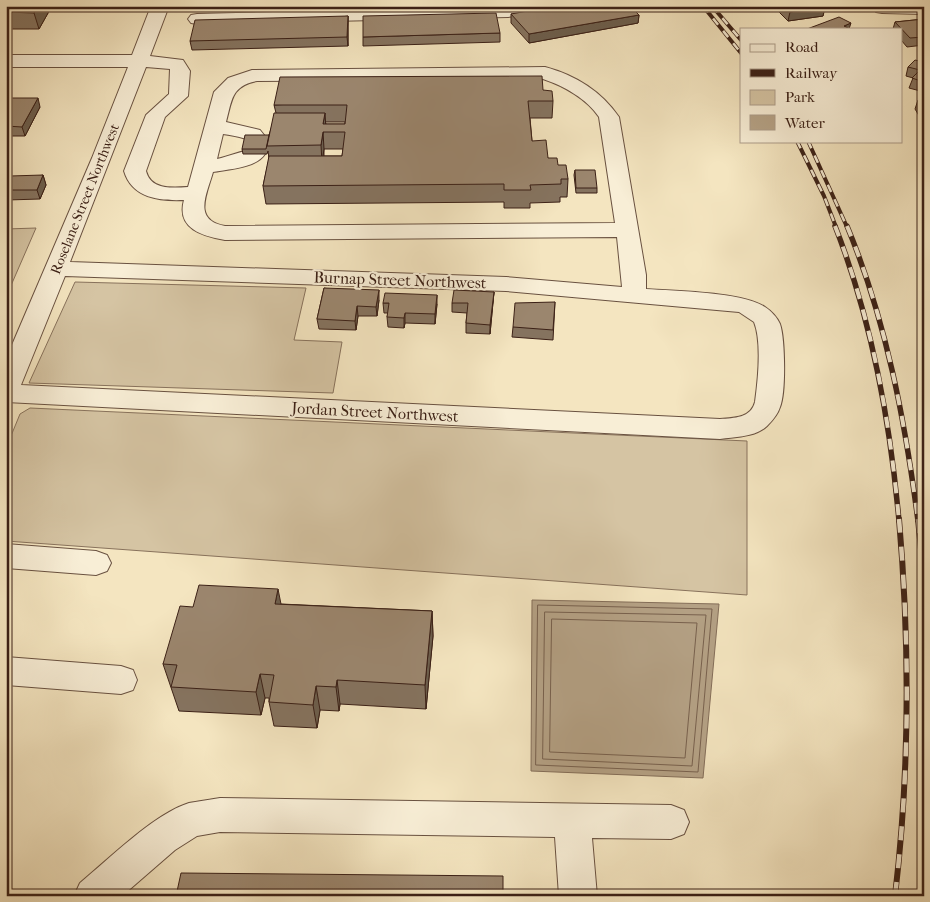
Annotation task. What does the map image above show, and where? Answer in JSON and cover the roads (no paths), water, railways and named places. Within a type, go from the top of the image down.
[{"type":"street","name":"Roselane Street Northwest","points":[[6,390],[56,270],[160,6]]},
{"type":"street","points":[[197,19],[228,12],[496,9],[543,6]]},
{"type":"street","points":[[882,8],[924,10]]},
{"type":"street","points":[[6,61],[139,61],[172,62],[176,64],[181,71],[178,96],[156,115],[135,171],[136,180],[141,186],[164,194],[198,194]]},
{"type":"street","points":[[626,230],[225,233],[201,226],[194,218],[194,208],[224,92],[230,84],[241,78],[257,76],[545,73],[565,81],[597,102],[605,109],[609,117],[634,275],[634,294]]},
{"type":"street","points":[[204,168],[245,158],[256,147],[253,134],[215,126]]},
{"type":"street","name":"Burnap Street Northwest","points":[[56,270],[506,284],[743,305],[758,312],[766,322],[770,334],[769,394],[766,408],[756,421],[743,426]]},
{"type":"street","name":"Jordan Street Northwest","points":[[6,394],[720,429],[743,426]]},
{"type":"street","points":[[6,556],[96,562]]},
{"type":"street","points":[[6,672],[121,680]]},
{"type":"street","points":[[93,896],[162,838],[190,820],[220,815],[671,822]]},
{"type":"street","points":[[572,820],[578,896]]},
{"type":"water","points":[[532,600],[719,604],[703,778],[531,771]]},
{"type":"railway","points":[[703,6],[740,52]]},
{"type":"railway","points":[[712,6],[740,39]]},
{"type":"railway","points":[[797,142],[824,196],[836,227]]},
{"type":"railway","points":[[808,142],[847,227]]},
{"type":"railway","points":[[835,226],[859,298],[878,371],[885,408],[899,521]]},
{"type":"railway","points":[[847,226],[873,298],[892,371],[907,446],[918,521]]},
{"type":"railway","points":[[895,896],[904,801],[907,708],[903,566],[899,519]]},
{"type":"railway","points":[[918,519],[924,580]]},
{"type":"railway","points":[[921,896],[924,867]]}]
